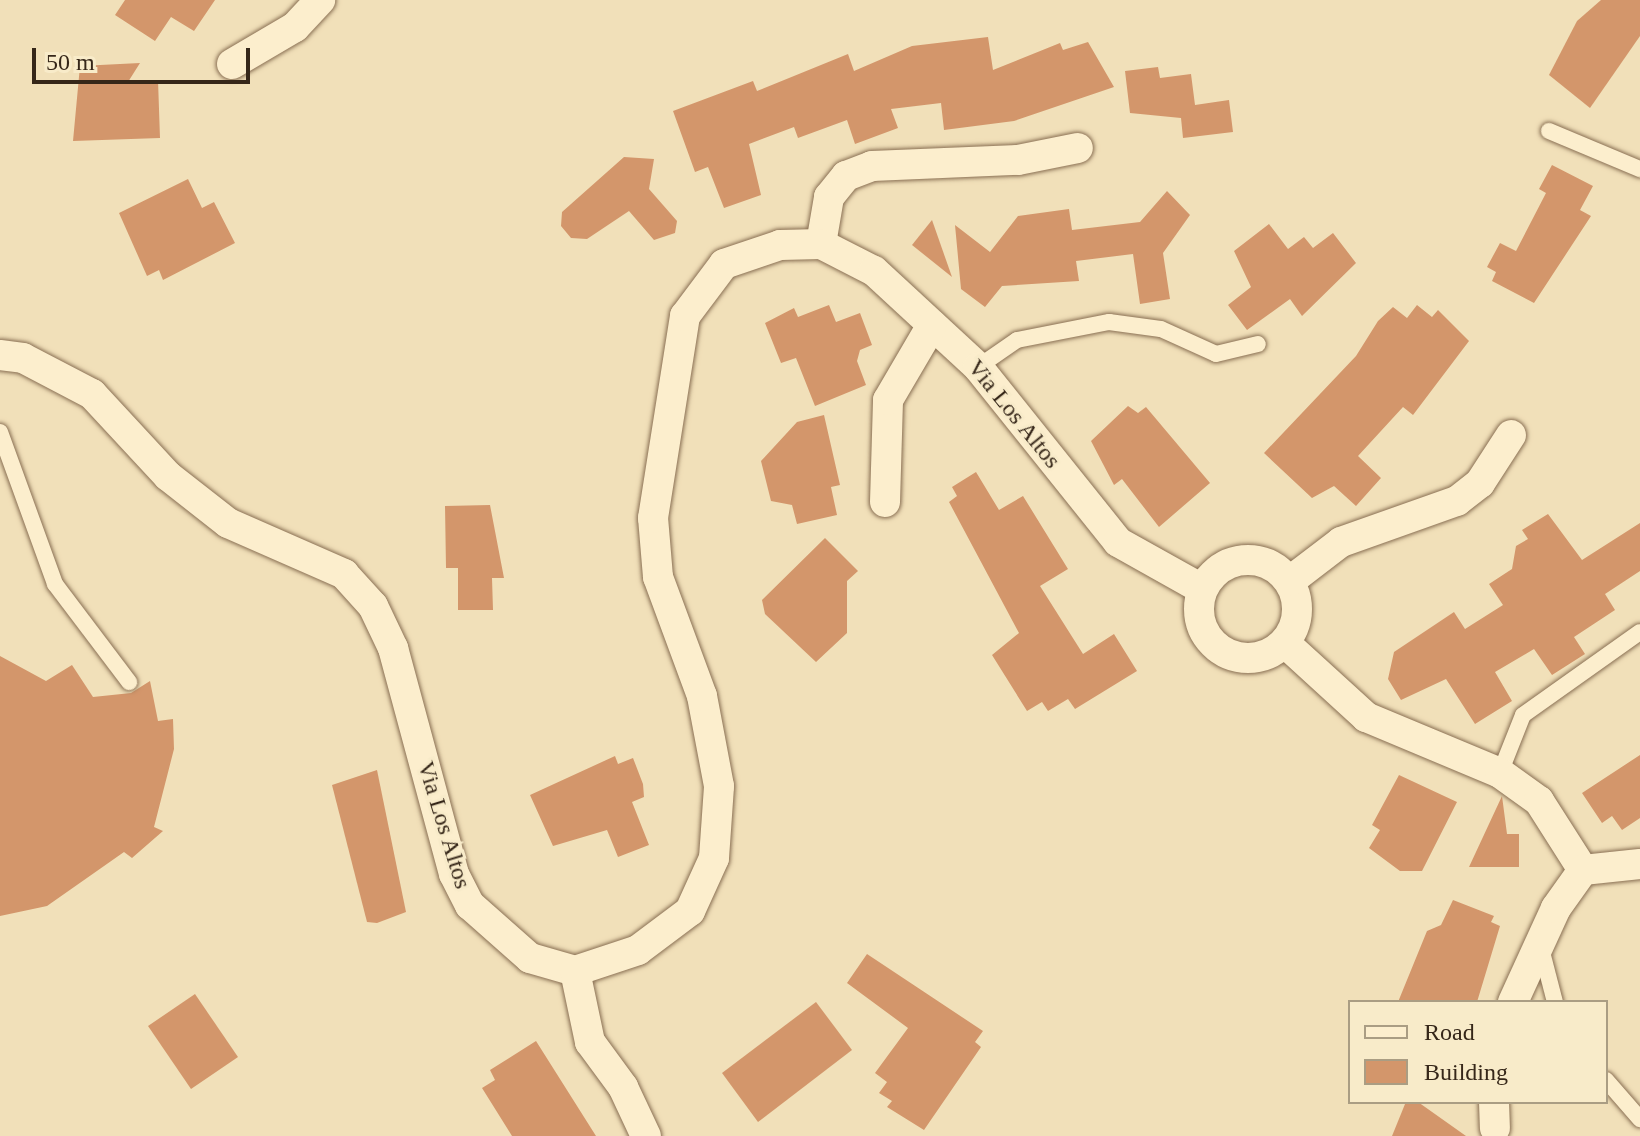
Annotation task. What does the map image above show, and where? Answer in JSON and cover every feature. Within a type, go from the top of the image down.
[{"type":"street","points":[[232,64],[295,27],[320,0]]},
{"type":"street","points":[[821,244],[829,197],[846,176],[872,166],[1018,160],[1078,148]]},
{"type":"street","name":"Via Los Altos","points":[[0,355],[23,358],[92,394],[168,476],[228,523],[344,574],[373,606],[393,648],[454,874],[470,905],[530,958],[575,971],[638,950],[690,911],[714,858],[719,786],[702,696],[658,577],[653,518],[685,316],[724,264],[780,245],[821,244],[874,271],[978,367],[1118,542],[1202,589]]},
{"type":"street","points":[[885,502],[888,400],[932,325]]},
{"type":"street","points":[[1290,581],[1341,542],[1457,501],[1480,483],[1511,435]]},
{"type":"street","points":[[1238,560],[1267,564],[1290,581],[1298,618],[1285,643],[1258,658],[1221,651],[1199,619],[1202,589],[1238,560]]},
{"type":"street","points":[[1285,643],[1366,717],[1500,773],[1539,801],[1583,870]]},
{"type":"street","points":[[1583,870],[1640,864]]},
{"type":"street","points":[[1514,1000],[1540,943],[1583,870]]},
{"type":"street","points":[[575,971],[590,1042],[623,1087],[646,1136]]},
{"type":"lane","points":[[1549,131],[1640,169]]},
{"type":"lane","points":[[978,367],[1017,340],[1109,322],[1161,329],[1216,354],[1258,344]]},
{"type":"lane","points":[[0,432],[55,584],[129,682]]},
{"type":"lane","points":[[1500,773],[1523,715],[1640,632]]},
{"type":"lane","points":[[1540,943],[1554,1000]]},
{"type":"lane","points":[[1608,1082],[1640,1119]]},
{"type":"building","points":[[125,0],[215,0],[194,31],[171,17],[155,41],[115,15]]},
{"type":"building","points":[[1601,0],[1640,0],[1640,36],[1590,108],[1549,75],[1577,21]]},
{"type":"building","points":[[988,37],[993,70],[1060,43],[1063,50],[1088,42],[1114,87],[1014,121],[944,130],[941,103],[891,109],[898,128],[855,144],[847,120],[798,138],[794,127],[749,144],[761,195],[724,208],[708,167],[695,172],[673,111],[753,81],[757,91],[848,54],[854,71],[912,46]]},
{"type":"building","points":[[140,63],[128,82],[158,80],[160,138],[73,141],[80,66]]},
{"type":"building","points":[[1158,67],[1160,78],[1191,74],[1195,105],[1229,100],[1233,132],[1183,138],[1181,118],[1130,113],[1125,71]]},
{"type":"building","points":[[624,157],[654,159],[649,189],[677,221],[675,233],[654,240],[629,211],[587,239],[571,238],[561,226],[562,212]]},
{"type":"building","points":[[1552,165],[1593,186],[1580,210],[1591,216],[1534,303],[1492,281],[1496,272],[1487,267],[1500,243],[1516,251],[1546,193],[1539,189]]},
{"type":"building","points":[[188,179],[202,208],[214,202],[235,243],[163,280],[159,270],[147,276],[119,213]]},
{"type":"building","points":[[1167,191],[1190,215],[1163,253],[1170,299],[1140,304],[1133,254],[1076,261],[1079,281],[1002,286],[985,307],[961,289],[955,225],[990,252],[1018,216],[1069,209],[1072,230],[1140,222]]},
{"type":"building","points":[[932,220],[952,277],[912,245]]},
{"type":"building","points":[[1269,224],[1288,249],[1304,237],[1313,248],[1333,233],[1356,263],[1302,316],[1290,299],[1247,330],[1228,305],[1251,287],[1234,251]]},
{"type":"building","points":[[829,305],[836,322],[860,313],[872,345],[860,350],[857,361],[866,385],[815,406],[796,358],[781,363],[765,323],[794,308],[798,317]]},
{"type":"building","points":[[1417,305],[1432,317],[1438,310],[1469,341],[1413,415],[1403,407],[1358,456],[1381,478],[1356,506],[1334,486],[1312,498],[1264,453],[1356,356],[1378,321],[1393,307],[1407,318]]},
{"type":"building","points":[[1128,406],[1138,413],[1146,407],[1210,483],[1159,527],[1122,479],[1114,485],[1091,441]]},
{"type":"building","points":[[824,415],[840,485],[831,487],[837,515],[797,524],[792,505],[771,501],[761,461],[797,422]]},
{"type":"building","points":[[976,472],[999,510],[1023,496],[1068,569],[1040,586],[1083,654],[1114,634],[1137,671],[1075,709],[1068,699],[1048,711],[1042,702],[1027,711],[992,655],[1019,633],[949,502],[957,496],[952,487]]},
{"type":"building","points":[[490,505],[504,578],[492,578],[493,610],[458,610],[458,568],[446,568],[445,506]]},
{"type":"building","points":[[1548,514],[1582,560],[1640,523],[1640,571],[1605,594],[1615,610],[1574,637],[1585,654],[1552,675],[1534,649],[1495,672],[1512,701],[1475,724],[1446,679],[1401,700],[1388,679],[1394,652],[1454,612],[1465,629],[1503,605],[1489,584],[1512,569],[1516,546],[1528,539],[1522,530]]},
{"type":"building","points":[[825,538],[858,571],[847,581],[847,633],[816,662],[765,614],[762,600]]},
{"type":"building","points":[[0,656],[46,681],[72,665],[93,697],[131,693],[150,681],[158,721],[173,719],[174,749],[154,827],[163,831],[132,858],[124,852],[47,906],[0,916]]},
{"type":"building","points":[[1640,755],[1640,818],[1622,830],[1612,816],[1602,823],[1582,793]]},
{"type":"building","points":[[615,756],[618,764],[633,758],[643,784],[644,797],[632,802],[649,845],[618,857],[607,830],[553,846],[530,795]]},
{"type":"building","points":[[377,770],[406,912],[377,923],[367,922],[332,785]]},
{"type":"building","points":[[1399,775],[1457,802],[1422,871],[1400,871],[1369,848],[1380,830],[1372,825]]},
{"type":"building","points":[[1502,796],[1507,834],[1519,834],[1519,867],[1469,867]]},
{"type":"building","points":[[1453,900],[1494,916],[1491,922],[1500,926],[1478,1000],[1399,1000],[1427,931],[1441,925]]},
{"type":"building","points":[[867,954],[983,1031],[975,1042],[981,1047],[924,1130],[887,1107],[892,1101],[879,1093],[887,1082],[875,1073],[908,1028],[847,983]]},
{"type":"building","points":[[195,994],[238,1057],[191,1089],[148,1026]]},
{"type":"building","points":[[816,1002],[852,1050],[758,1122],[722,1073]]},
{"type":"building","points":[[536,1041],[596,1136],[512,1136],[482,1088],[495,1080],[490,1070]]},
{"type":"building","points":[[1405,1104],[1421,1104],[1466,1136],[1392,1136]]}]
